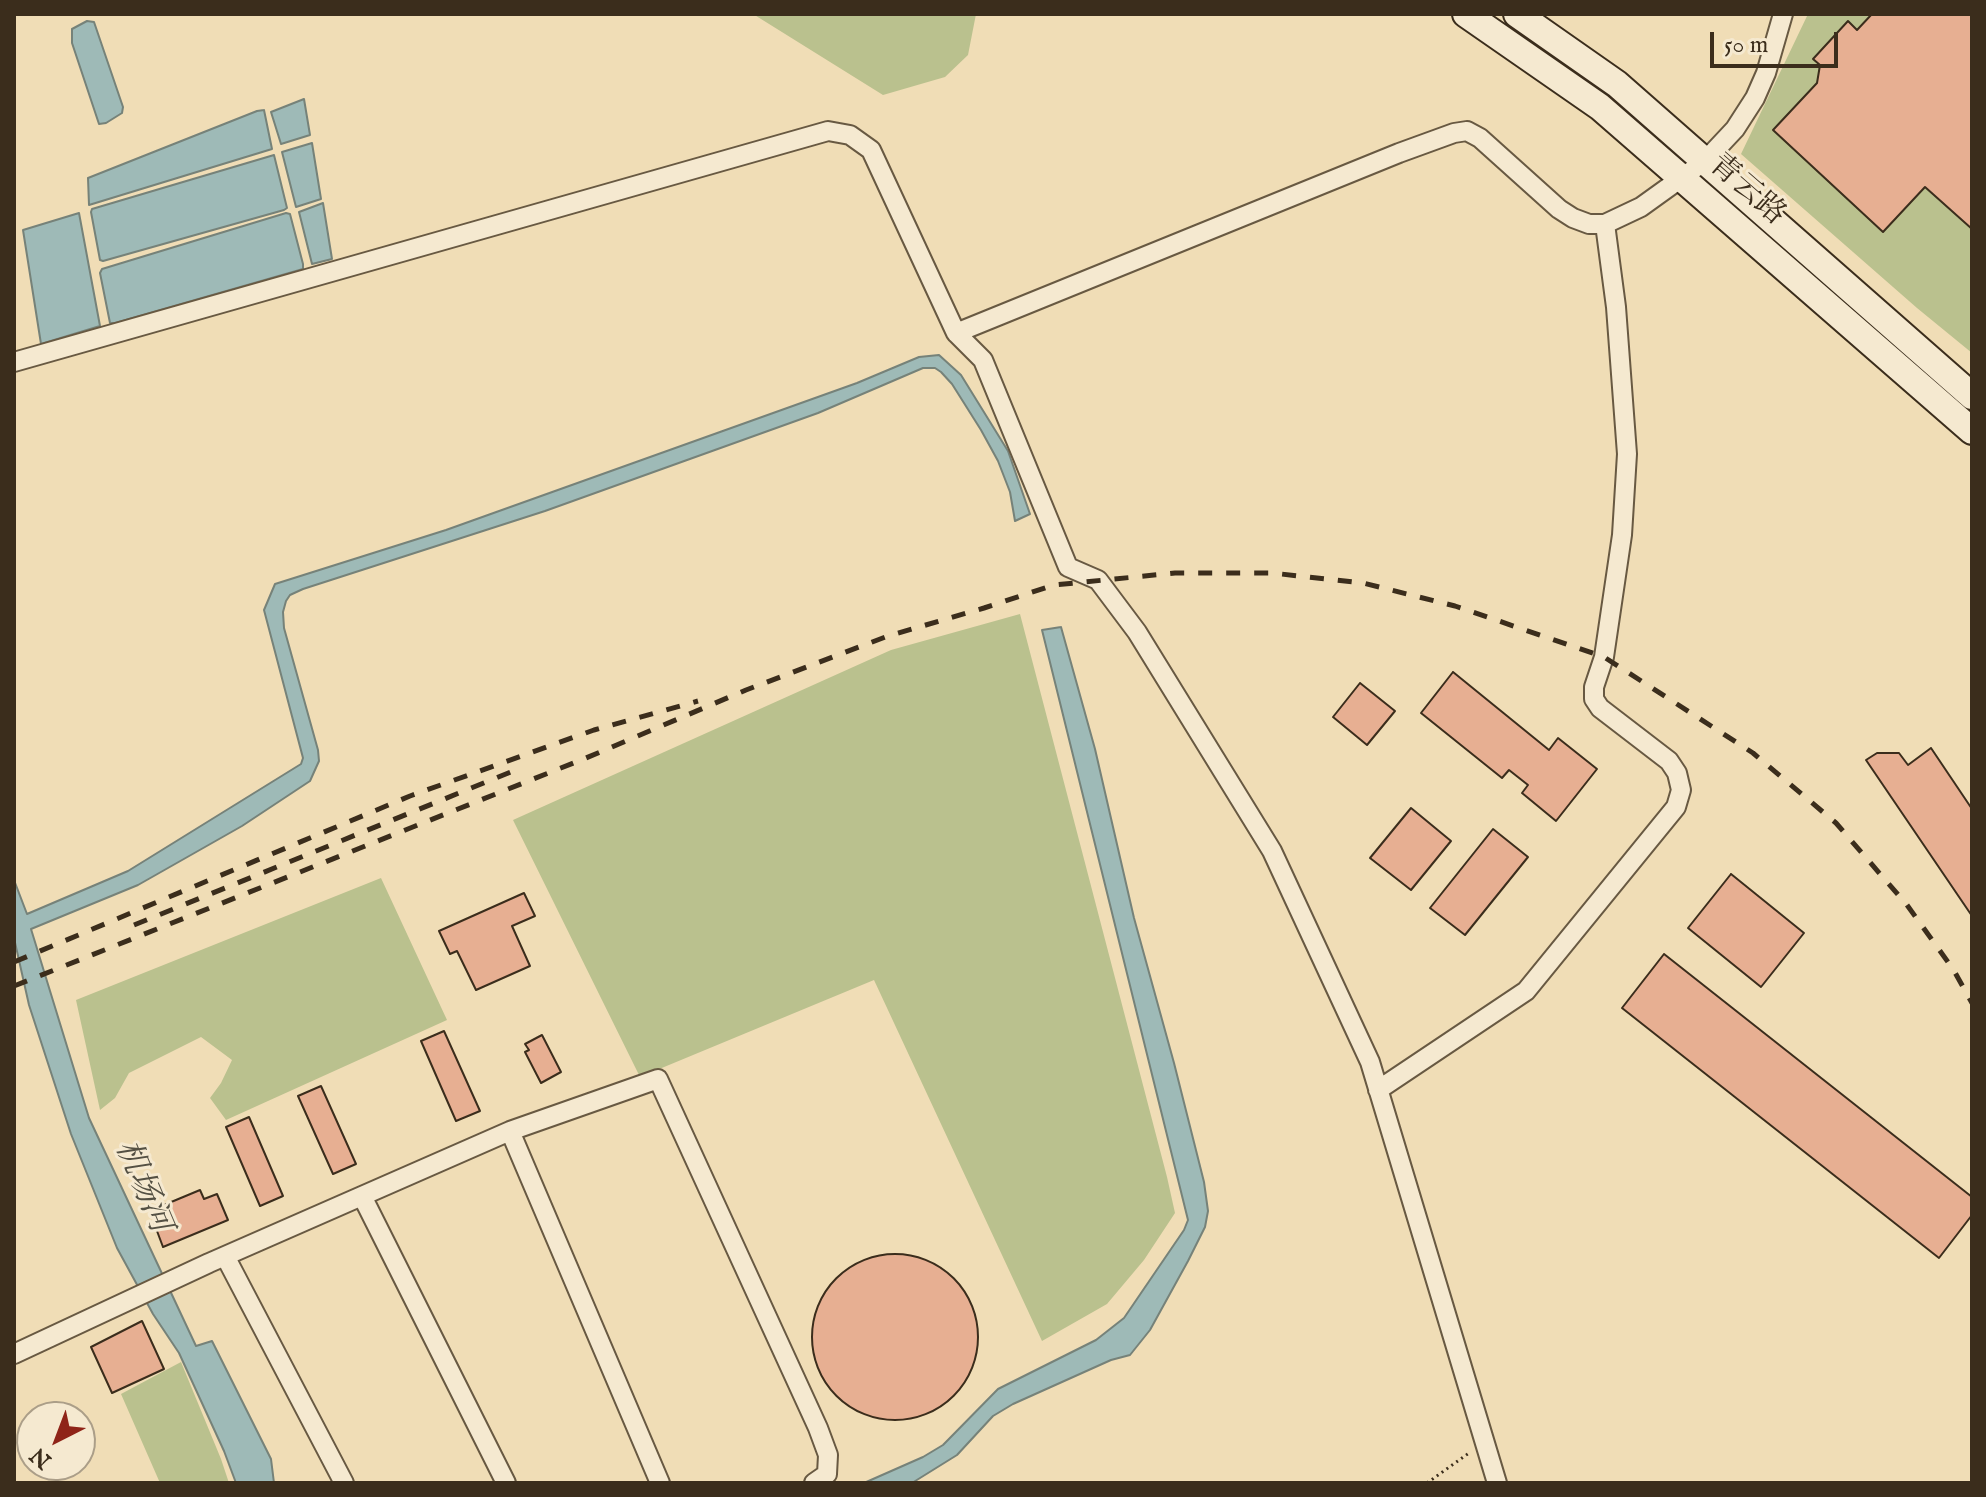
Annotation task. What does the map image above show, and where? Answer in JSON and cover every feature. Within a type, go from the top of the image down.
[{"type":"street","name":"青云路","points":[[1466,14],[1600,107],[1972,431]]},
{"type":"street","name":"青云路","points":[[1517,14],[1617,84],[1972,396]]},
{"type":"street","points":[[956,333],[1454,133],[1467,131],[1480,138],[1566,214],[1589,224],[1605,224],[1641,207],[1682,178],[1705,161],[1735,129],[1755,98],[1766,73],[1783,14]]},
{"type":"street","points":[[14,362],[828,131],[850,135],[871,150],[956,333],[983,360],[1068,567],[1098,580],[1137,632],[1272,851],[1370,1062],[1497,1483]]},
{"type":"street","points":[[1378,1090],[1526,991],[1676,807],[1681,790],[1677,773],[1669,761],[1600,708],[1594,699],[1594,687],[1604,657],[1622,535],[1627,454],[1616,307],[1605,224]]},
{"type":"street","points":[[14,1354],[217,1260],[510,1131],[658,1079],[823,1441],[828,1455],[827,1474],[814,1483]]},
{"type":"street","points":[[510,1131],[660,1483]]},
{"type":"street","points":[[362,1196],[506,1483]]},
{"type":"street","points":[[217,1260],[344,1483]]},
{"type":"path","points":[[1427,1483],[1485,1442]]},
{"type":"green space","points":[[753,14],[976,14],[968,55],[945,77],[883,95]]},
{"type":"green space","points":[[1808,14],[1972,14],[1972,353],[1741,154]]},
{"type":"green space","points":[[1020,614],[1175,1213],[1144,1260],[1107,1304],[1042,1341],[874,980],[640,1077],[513,820],[891,650]]},
{"type":"green space","points":[[381,878],[447,1020],[226,1120],[210,1098],[232,1060],[201,1037],[129,1073],[115,1098],[100,1110],[76,1000]]},
{"type":"green space","points":[[181,1362],[229,1483],[160,1483],[121,1394]]},
{"type":"water","points":[[87,21],[94,22],[123,107],[122,113],[106,123],[99,124],[72,43],[72,29]]},
{"type":"water","points":[[304,99],[310,135],[281,144],[271,112]]},
{"type":"water","points":[[264,110],[272,149],[89,205],[88,178]]},
{"type":"water","points":[[312,143],[321,199],[296,207],[282,152]]},
{"type":"water","points":[[274,155],[287,208],[284,210],[100,260],[92,209]]},
{"type":"water","points":[[323,203],[332,259],[312,264],[299,212]]},
{"type":"water","points":[[79,213],[100,326],[41,344],[23,230]]},
{"type":"water","points":[[290,214],[303,269],[110,323],[100,273],[102,269]]},
{"type":"water","points":[[939,355],[961,375],[1008,451],[1030,514],[1015,521],[1010,492],[981,430],[941,372],[935,368],[923,368],[818,413],[545,511],[303,589],[290,595],[283,612],[284,628],[318,750],[319,761],[310,781],[242,826],[138,885],[31,929],[89,1118],[196,1346],[212,1341],[271,1459],[274,1483],[236,1483],[179,1353],[153,1314],[117,1248],[71,1134],[29,1005],[14,938],[14,880],[27,914],[128,871],[301,764],[303,758],[264,610],[275,584],[446,530],[857,383],[919,357]]},
{"type":"water","points":[[1061,627],[1095,749],[1134,918],[1204,1182],[1208,1211],[1205,1227],[1150,1330],[1130,1355],[1111,1360],[1013,1404],[993,1416],[957,1455],[912,1483],[864,1483],[943,1445],[998,1389],[1096,1340],[1124,1318],[1188,1220],[1042,630]]},
{"type":"building","points":[[1872,14],[1972,14],[1972,229],[1925,187],[1883,232],[1773,130],[1817,83],[1820,65],[1813,59],[1848,21],[1857,30]]},
{"type":"building","points":[[1453,672],[1549,750],[1558,738],[1597,769],[1556,821],[1522,793],[1528,785],[1509,770],[1502,778],[1421,713]]},
{"type":"building","points":[[1360,683],[1395,711],[1367,745],[1333,717]]},
{"type":"building","points":[[1931,748],[1972,809],[1972,916],[1866,760],[1877,753],[1899,753],[1908,765]]},
{"type":"building","points":[[1411,808],[1451,841],[1411,890],[1370,858]]},
{"type":"building","points":[[1493,829],[1528,857],[1465,935],[1430,908]]},
{"type":"building","points":[[1731,874],[1804,933],[1761,987],[1688,928]]},
{"type":"building","points":[[524,893],[535,916],[512,926],[530,966],[476,990],[457,951],[450,954],[439,931]]},
{"type":"building","points":[[1664,954],[1972,1197],[1972,1215],[1939,1258],[1622,1008]]},
{"type":"building","points":[[444,1031],[480,1111],[456,1121],[421,1041]]},
{"type":"building","points":[[542,1035],[561,1072],[541,1083],[525,1052],[529,1050],[525,1044]]},
{"type":"building","points":[[321,1086],[356,1164],[333,1174],[298,1096]]},
{"type":"building","points":[[249,1117],[283,1196],[260,1206],[226,1127]]},
{"type":"building","points":[[200,1190],[204,1199],[217,1194],[228,1220],[163,1247],[154,1223],[169,1217],[164,1205]]},
{"type":"building","points":[[895,1254],[927,1260],[954,1278],[972,1305],[978,1337],[972,1369],[954,1396],[927,1414],[895,1420],[863,1414],[836,1396],[818,1369],[812,1337],[818,1305],[836,1278],[863,1260]]},
{"type":"building","points":[[142,1321],[164,1369],[112,1393],[91,1347]]},
{"type":"railway","points":[[14,986],[586,758],[746,690],[888,636],[1054,585],[1175,573],[1272,573],[1363,583],[1455,606],[1604,657],[1753,753],[1836,823],[1907,905],[1953,969],[1972,1003]]},
{"type":"railway","points":[[14,962],[410,796],[594,730],[698,701]]},
{"type":"railway","points":[[134,925],[523,767]]},
{"type":"water label","name":"机场河","points":[[141,1187]]}]
